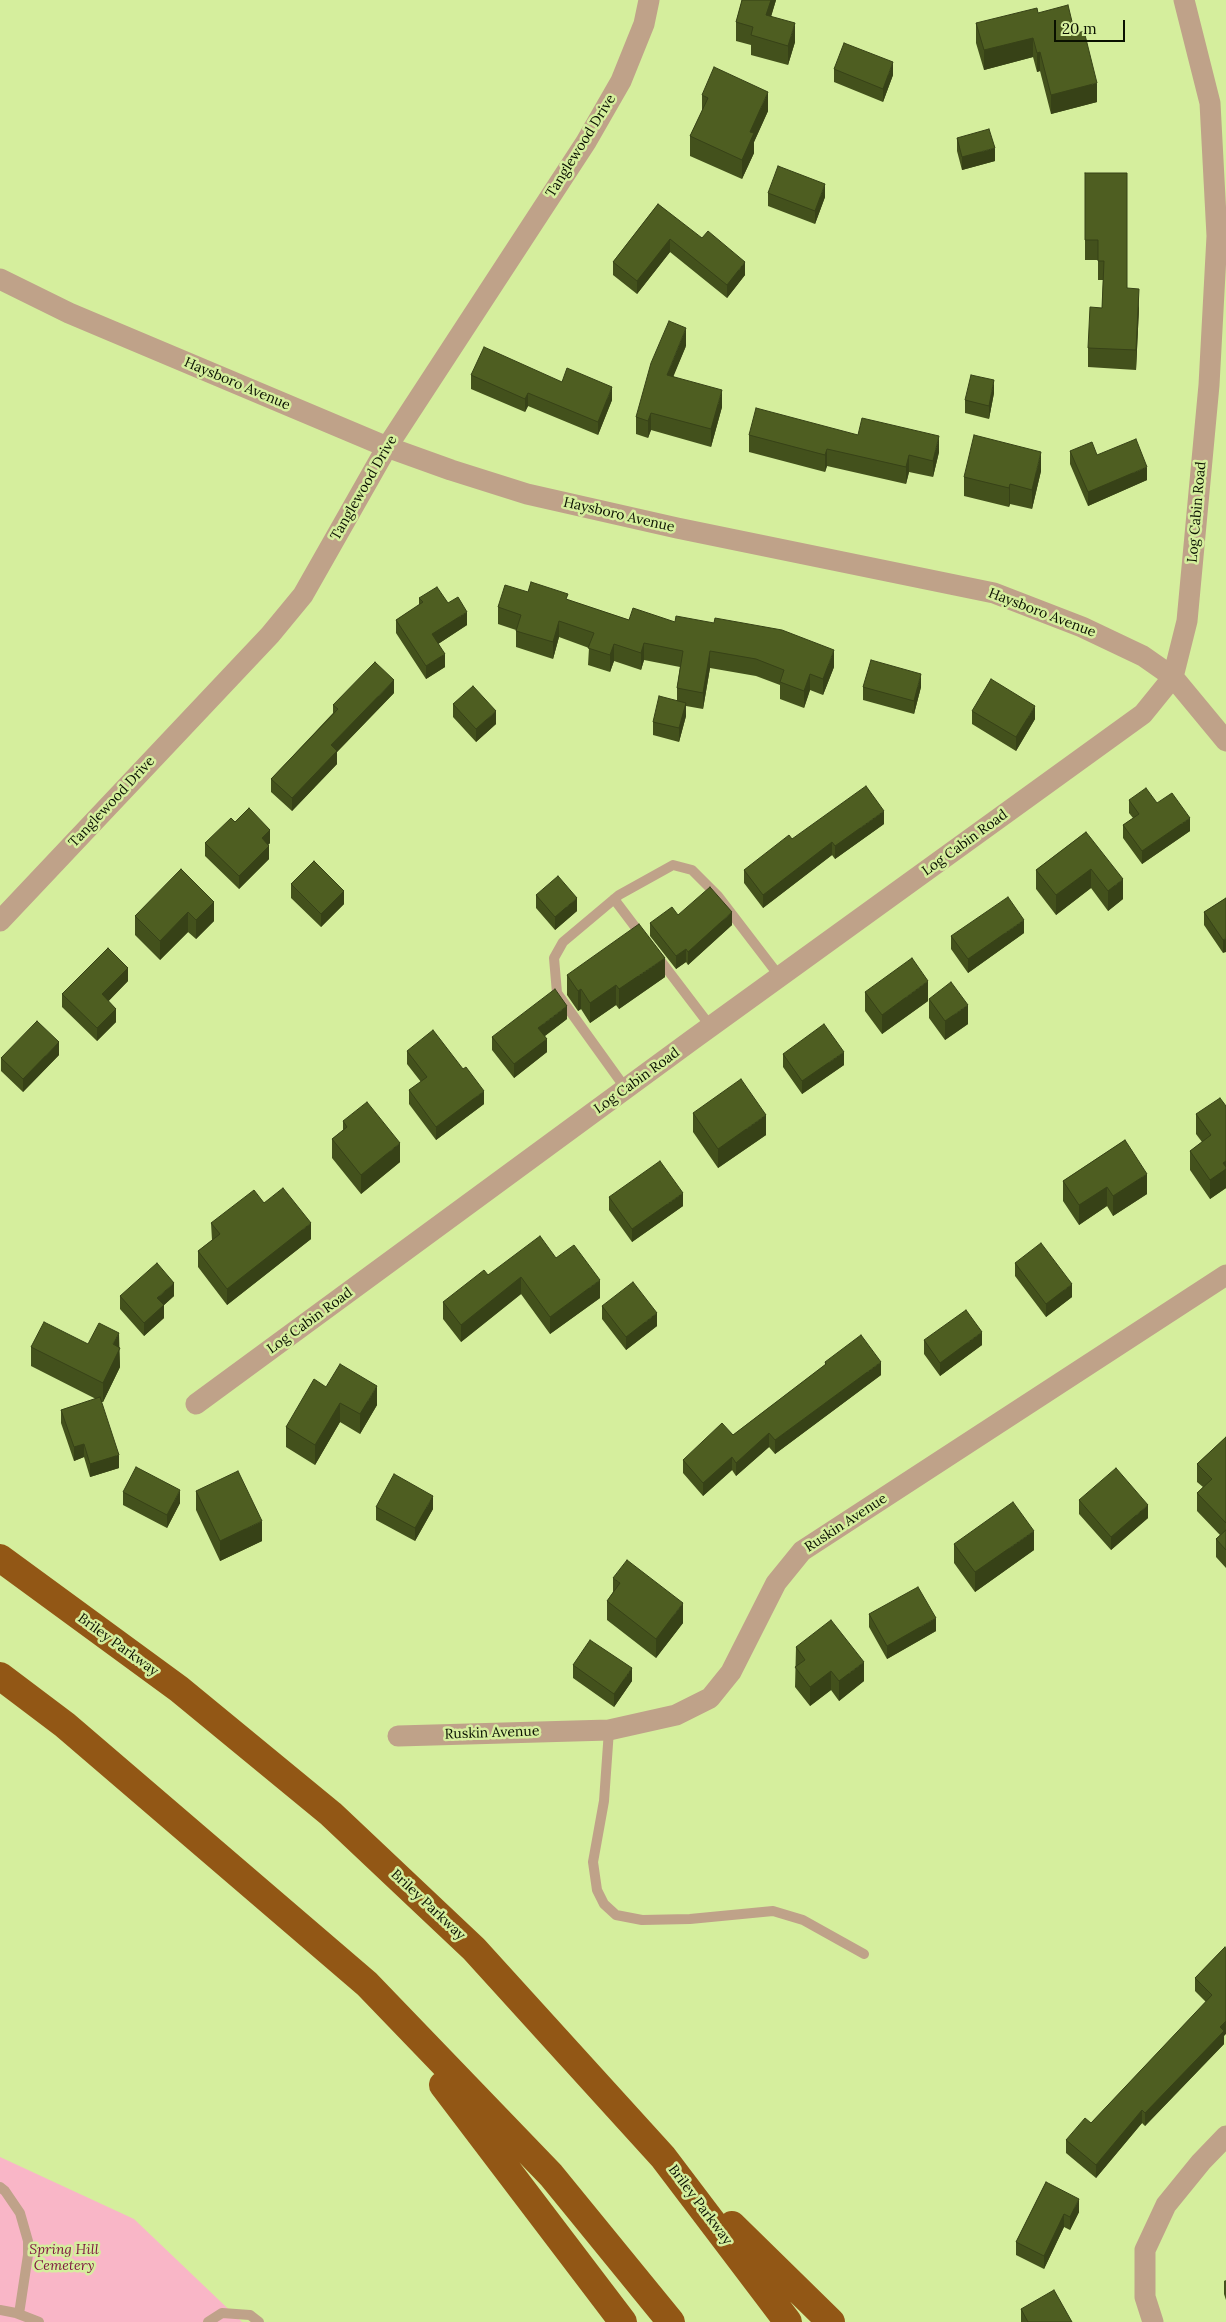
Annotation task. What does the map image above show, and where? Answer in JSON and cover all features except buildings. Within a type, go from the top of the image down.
[{"type":"highway","name":"Briley Parkway","points":[[0,1558],[180,1689],[331,1814],[474,1949],[663,2157],[788,2322]]},
{"type":"highway","points":[[0,1676],[64,1725],[367,1984],[551,2176],[671,2322]]},
{"type":"highway","points":[[367,1984],[623,2322]]},
{"type":"highway","points":[[663,2157],[831,2322]]},
{"type":"street","name":"Tanglewood Drive","points":[[0,921],[270,635],[297,601],[387,447],[589,137],[621,81],[644,24],[649,0]]},
{"type":"street","name":"Log Cabin Road","points":[[196,1404],[710,1027],[1144,714],[1173,677],[1188,621],[1209,385],[1218,236],[1218,101],[1184,0]]},
{"type":"street","name":"Haysboro Avenue","points":[[0,279],[69,313],[387,447],[451,470],[527,494],[677,528],[994,593],[1082,627],[1143,656],[1173,677],[1226,741]]},
{"type":"street","name":"Ruskin Avenue","points":[[398,1736],[609,1730],[676,1715],[710,1698],[731,1672],[776,1583],[802,1551],[1226,1275]]},
{"type":"street","points":[[1153,2322],[1145,2297],[1145,2250],[1166,2205],[1226,2136]]},
{"type":"lane","points":[[626,1089],[557,993],[554,958],[562,942],[614,899],[674,865],[692,870],[718,896],[780,977]]},
{"type":"lane","points":[[614,899],[710,1027]]},
{"type":"lane","points":[[609,1730],[604,1801],[593,1862],[597,1890],[604,1904],[616,1915],[642,1920],[690,1919],[773,1912],[803,1920],[864,1954]]},
{"type":"lane","points":[[0,2187],[20,2213],[28,2242],[19,2314]]},
{"type":"lane","points":[[0,2310],[19,2314],[40,2322]]},
{"type":"lane","points":[[208,2322],[222,2313],[250,2315],[259,2322]]},
{"type":"green space","name":"Spring Hill Cemetery","points":[[0,2157],[134,2219],[242,2322],[0,2322]]}]
